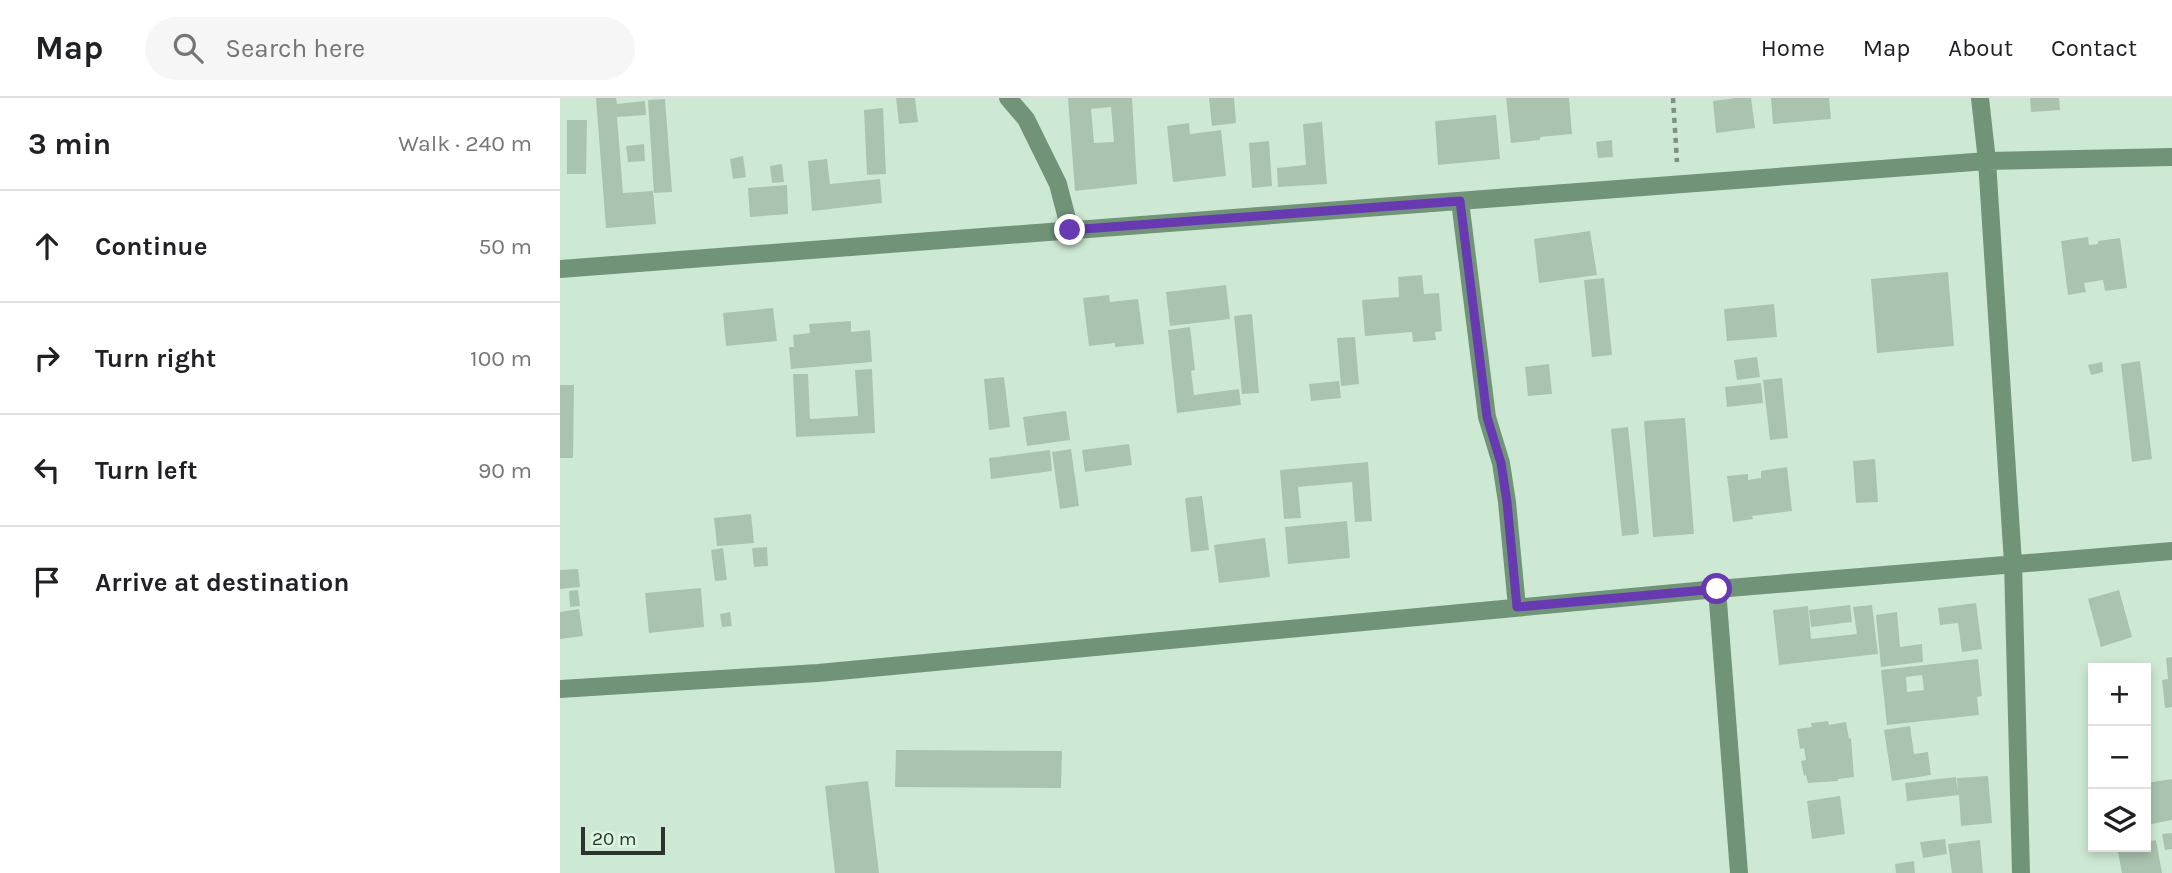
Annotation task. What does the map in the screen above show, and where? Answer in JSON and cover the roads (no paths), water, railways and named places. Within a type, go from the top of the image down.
[{"type":"street","points":[[1008,98],[1026,119],[1058,184],[1070,230]]},
{"type":"street","points":[[1980,98],[1987,161],[2012,563],[2021,873]]},
{"type":"street","points":[[560,269],[1987,161],[2172,157]]},
{"type":"street","points":[[1460,201],[1487,417],[1501,463],[1507,502],[1517,607]]},
{"type":"street","points":[[560,690],[818,673],[1517,607],[2172,551]]},
{"type":"street","points":[[1717,589],[1739,873]]}]
